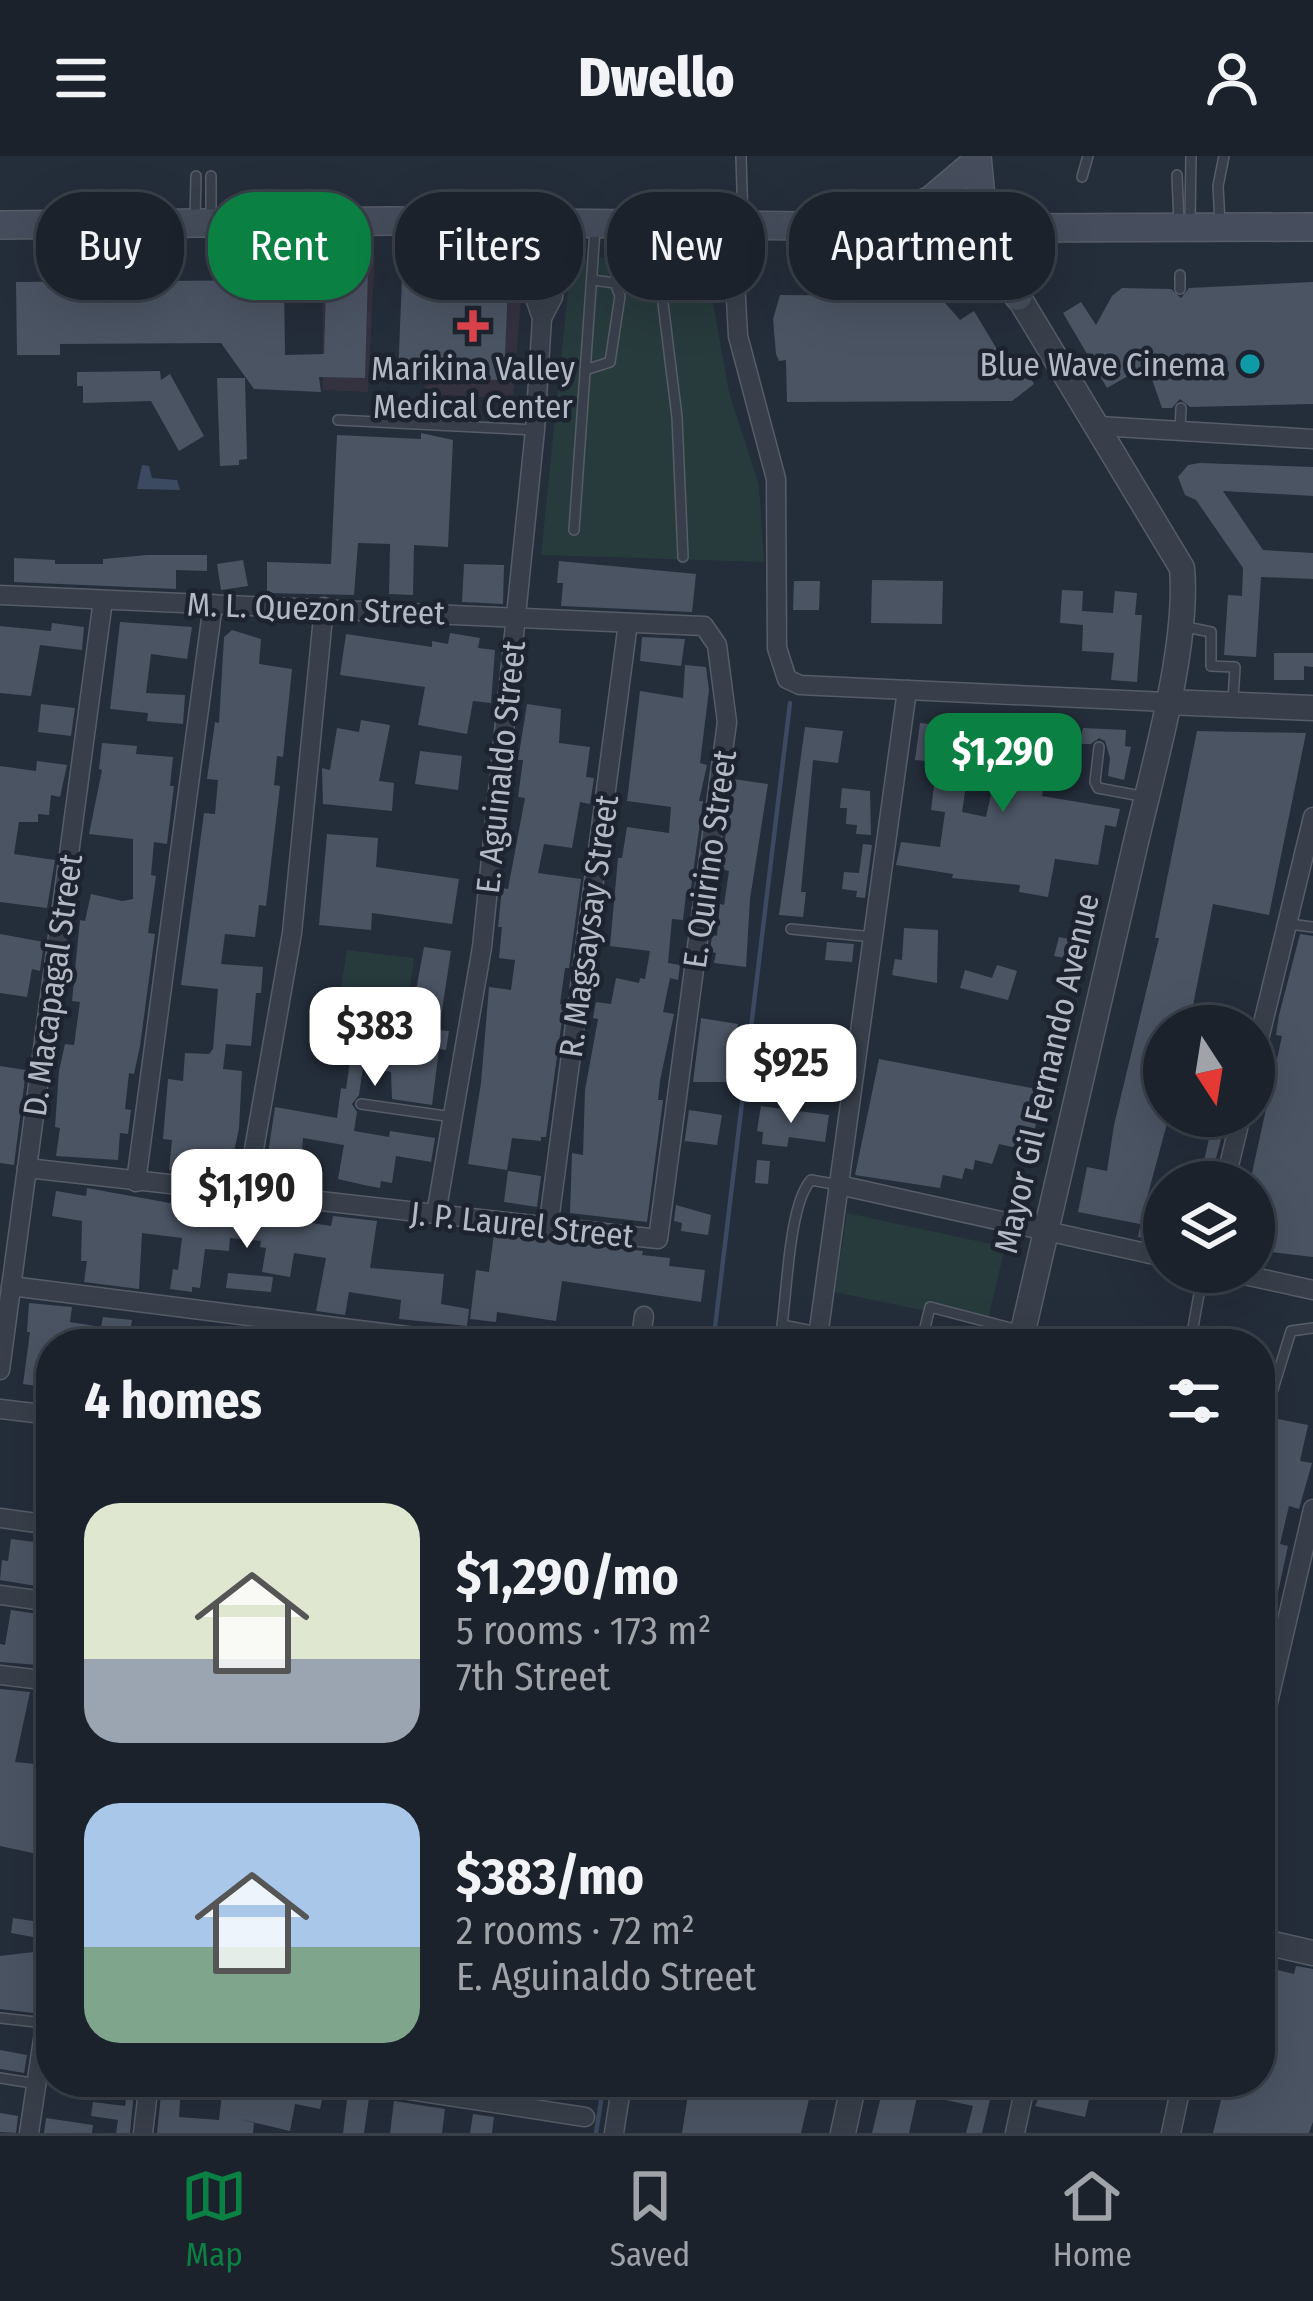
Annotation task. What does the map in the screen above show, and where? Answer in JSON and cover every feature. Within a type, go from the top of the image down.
[{"type":"main road","points":[[940,192],[977,159]]},
{"type":"main road","name":"Mayor Gil Fernando Avenue","points":[[977,159],[980,192]]},
{"type":"main road","points":[[0,225],[395,224]]},
{"type":"main road","points":[[583,224],[607,224]]},
{"type":"main road","points":[[1055,229],[1313,227]]},
{"type":"street","name":"E. Aguinaldo Street","points":[[436,1214],[482,947],[535,430],[542,318],[535,300]]},
{"type":"street","name":"E. Aguinaldo Street","points":[[542,318],[552,300]]},
{"type":"street","points":[[736,300],[749,386],[776,479],[780,665],[787,680],[824,686],[1313,708]]},
{"type":"street","name":"Mayor Gil Fernando Avenue","points":[[1020,300],[1182,568],[1181,626],[1166,702],[1024,1329]]},
{"type":"street","points":[[1099,426],[1313,440]]},
{"type":"street","name":"M. L. Quezon Street","points":[[0,595],[704,626]]},
{"type":"street","name":"D. Macapagal Street","points":[[0,1370],[103,600]]},
{"type":"street","points":[[136,1182],[213,604]]},
{"type":"street","points":[[246,1195],[292,933],[324,607]]},
{"type":"street","name":"R. Magsaysay Street","points":[[548,1229],[628,622]]},
{"type":"street","name":"E. Quirino Street","points":[[658,1239],[728,722],[718,645],[704,626]]},
{"type":"street","points":[[819,1329],[907,690]]},
{"type":"street","points":[[1266,1005],[1313,817]]},
{"type":"street","name":"J. P. Laurel Street","points":[[27,1168],[658,1239]]},
{"type":"street","points":[[839,1185],[1143,1252]]},
{"type":"street","points":[[1275,1282],[1313,1290]]},
{"type":"street","points":[[11,1286],[351,1329]]},
{"type":"street","points":[[642,1329],[644,1316]]},
{"type":"street","points":[[0,1409],[36,1413]]},
{"type":"street","points":[[1275,1671],[1313,1509]]},
{"type":"street","points":[[0,1518],[36,1523]]},
{"type":"street","points":[[0,1595],[36,1600]]},
{"type":"street","points":[[0,1675],[36,1679]]},
{"type":"street","points":[[1275,1944],[1313,1953]]},
{"type":"street","points":[[29,2133],[36,2095]]},
{"type":"street","points":[[143,2133],[147,2097]]},
{"type":"street","points":[[455,2097],[585,2117]]},
{"type":"street","points":[[614,2133],[620,2097]]},
{"type":"street","points":[[843,2133],[851,2097]]},
{"type":"street","points":[[1015,2133],[1023,2097]]},
{"type":"street","points":[[1171,2133],[1179,2097]]},
{"type":"lane","points":[[741,156],[742,192]]},
{"type":"lane","points":[[1082,177],[1088,156]]},
{"type":"lane","points":[[1185,228],[1191,156]]},
{"type":"lane","points":[[1220,228],[1218,186],[1224,156]]},
{"type":"lane","points":[[196,176],[203,225]]},
{"type":"lane","points":[[203,225],[211,176]]},
{"type":"lane","points":[[1177,176],[1185,228]]},
{"type":"lane","points":[[574,530],[596,224]]},
{"type":"lane","points":[[1180,275],[1180,289]]},
{"type":"lane","points":[[586,370],[610,362],[620,296],[616,283],[592,280]]},
{"type":"lane","points":[[662,300],[676,417],[683,556]]},
{"type":"lane","points":[[1180,408],[1180,432]]},
{"type":"lane","points":[[338,420],[535,430]]},
{"type":"lane","points":[[1181,626],[1211,632],[1210,666],[1235,668],[1233,705]]},
{"type":"lane","points":[[1100,747],[1096,786],[1146,796]]},
{"type":"lane","points":[[1287,923],[1313,927]]},
{"type":"lane","points":[[791,929],[873,938]]},
{"type":"lane","points":[[361,1104],[453,1117]]},
{"type":"lane","points":[[793,1329],[782,1325],[804,1188],[811,1180],[839,1185]]},
{"type":"lane","points":[[1193,1329],[1199,1293]]},
{"type":"lane","points":[[925,1329],[930,1307],[995,1329]]},
{"type":"lane","points":[[1275,1383],[1291,1331],[1313,1328]]},
{"type":"lane","points":[[0,2018],[36,2023]]},
{"type":"lane","points":[[0,2078],[36,2084]]},
{"type":"shaded area","name":"Marikina Valley Medical Center","points":[[371,255],[375,255],[368,392],[323,390],[322,300],[371,300]]},
{"type":"shaded area","points":[[583,258],[607,258],[607,300],[713,300],[729,392],[759,485],[764,562],[541,555],[567,300],[583,300]]},
{"type":"shaded area","name":"Marikina Valley Medical Center","points":[[429,300],[521,300],[513,399],[425,394]]},
{"type":"shaded area","points":[[347,950],[414,958],[408,1002],[340,993]]},
{"type":"shaded area","points":[[847,1213],[1005,1247],[987,1324],[835,1292]]},
{"type":"water","points":[[142,465],[149,466],[152,478],[177,480],[180,490],[137,489]]},
{"type":"building","points":[[184,281],[208,281],[208,300],[284,300],[285,355],[324,354],[326,300],[367,300],[365,378],[319,377],[321,392],[254,389],[221,343],[60,344],[60,355],[17,355],[16,282],[36,282],[36,300],[184,300]]},
{"type":"building","points":[[1313,282],[1313,404],[1190,407],[1180,399],[1172,408],[1162,408],[1147,365],[1107,388],[1063,313],[1081,302],[1096,325],[1122,288],[1171,289],[1181,298],[1189,288]]},
{"type":"building","points":[[780,295],[789,295],[789,300],[942,300],[960,320],[974,311],[1013,376],[1025,368],[1034,384],[1012,401],[787,402],[786,360],[779,361],[776,354],[773,319]]},
{"type":"building","points":[[401,300],[507,300],[504,380],[398,377]]},
{"type":"building","points":[[160,371],[161,380],[170,374],[204,436],[179,451],[151,401],[83,403],[83,386],[77,386],[77,372]]},
{"type":"building","points":[[217,378],[245,378],[247,459],[239,460],[239,465],[220,466]]},
{"type":"building","points":[[421,433],[453,440],[448,547],[414,545],[413,595],[389,594],[390,544],[358,543],[354,595],[267,593],[267,562],[331,564],[337,435],[421,439]]},
{"type":"building","points":[[1188,465],[1313,467],[1313,496],[1223,491],[1263,550],[1313,553],[1313,579],[1261,577],[1256,657],[1224,655],[1228,595],[1242,596],[1243,568],[1196,500],[1185,495],[1178,477]]},
{"type":"building","points":[[207,555],[207,571],[176,570],[176,589],[14,582],[14,558],[103,564],[103,559]]},
{"type":"building","points":[[243,560],[248,586],[221,590],[217,564]]},
{"type":"building","points":[[559,561],[696,574],[692,612],[561,606]]},
{"type":"building","points":[[464,564],[504,565],[503,604],[462,602]]},
{"type":"building","points":[[872,580],[943,581],[942,624],[871,623]]},
{"type":"building","points":[[794,581],[820,581],[819,610],[793,610]]},
{"type":"building","points":[[1062,590],[1083,591],[1082,611],[1113,613],[1115,591],[1137,593],[1135,615],[1142,615],[1137,682],[1111,680],[1114,653],[1082,651],[1083,625],[1060,623]]},
{"type":"building","points":[[120,622],[192,627],[187,659],[151,654],[146,693],[185,695],[183,724],[147,721],[148,713],[110,709]]},
{"type":"building","points":[[52,623],[84,627],[82,650],[40,645],[31,696],[0,693],[0,626],[51,631]]},
{"type":"building","points":[[232,630],[261,639],[259,664],[292,669],[283,757],[277,756],[274,785],[280,786],[266,906],[259,905],[255,937],[225,934],[221,964],[263,967],[251,1046],[226,1044],[223,1069],[242,1071],[239,1128],[229,1176],[169,1170],[172,1140],[163,1139],[168,1079],[183,1081],[185,1053],[209,1054],[213,1049],[218,989],[181,985],[204,813],[215,814],[218,780],[207,779],[215,722],[219,723],[224,637]]},
{"type":"building","points":[[450,633],[480,638],[478,648],[495,650],[491,703],[473,701],[467,734],[418,725],[425,687],[340,675],[346,634],[432,647],[432,641],[448,644]]},
{"type":"building","points":[[642,637],[685,639],[681,666],[640,661]]},
{"type":"building","points":[[1274,653],[1313,653],[1313,667],[1304,666],[1304,680],[1274,680]]},
{"type":"building","points":[[685,665],[706,667],[709,690],[700,763],[707,765],[690,895],[686,894],[683,920],[672,919],[668,963],[680,965],[678,980],[670,978],[663,1012],[674,1014],[660,1081],[658,1100],[663,1100],[647,1222],[570,1213],[572,1153],[583,1155],[596,1002],[611,1004],[616,978],[639,983],[640,978],[645,979],[650,951],[610,946],[618,858],[622,858],[627,827],[669,833],[671,807],[627,801],[640,691],[683,698]]},
{"type":"building","points":[[41,704],[75,708],[71,736],[38,732]]},
{"type":"building","points":[[527,704],[561,709],[559,743],[590,747],[586,777],[594,778],[590,804],[580,802],[572,848],[544,844],[538,873],[581,879],[560,1004],[564,1005],[546,1137],[541,1141],[512,1138],[507,1170],[468,1164],[489,987],[511,990],[515,960],[499,958],[502,927],[498,927],[502,888],[508,889],[525,798],[518,797],[523,760],[518,760]]},
{"type":"building","points":[[361,720],[390,725],[379,781],[394,783],[392,811],[323,804],[322,768],[330,770],[337,728],[359,732]]},
{"type":"building","points":[[920,723],[972,729],[967,768],[996,773],[1005,735],[1042,736],[1040,746],[1052,748],[1042,796],[1120,809],[1116,827],[1105,825],[1098,865],[1055,859],[1048,897],[1019,892],[1020,885],[952,878],[953,874],[896,865],[901,842],[940,847],[945,812],[931,810],[937,762],[915,760]],"holes":[[[966,786],[992,790],[986,817],[962,812]]]},
{"type":"building","points":[[805,727],[843,731],[838,763],[813,760],[803,917],[779,915]]},
{"type":"building","points":[[1083,728],[1126,730],[1125,746],[1131,747],[1124,780],[1108,776],[1105,741],[1099,738],[1079,744]]},
{"type":"building","points":[[1197,731],[1306,733],[1269,915],[1213,904],[1193,1005],[1143,1005],[1143,1137],[1163,1137],[1157,1161],[1143,1161],[1140,1224],[1078,1212],[1087,1167],[1107,1171],[1114,1125],[1159,938],[1155,938]]},
{"type":"building","points":[[102,743],[137,746],[136,754],[173,757],[167,844],[154,842],[151,875],[156,876],[148,933],[155,934],[140,1046],[134,1074],[129,1073],[128,1134],[120,1133],[118,1160],[56,1156],[59,1071],[65,1044],[74,1045],[80,1002],[72,1001],[80,920],[85,921],[91,894],[133,899],[133,839],[89,834],[102,770]]},
{"type":"building","points":[[420,751],[462,756],[458,790],[415,784]]},
{"type":"building","points":[[37,761],[67,765],[60,797],[51,795],[49,815],[38,814],[38,822],[19,822],[14,854],[55,860],[47,908],[0,902],[0,766],[36,771]]},
{"type":"building","points":[[733,779],[768,784],[750,899],[746,967],[714,963],[716,953],[710,952],[729,871],[721,869]]},
{"type":"building","points":[[842,788],[870,791],[871,835],[856,834],[857,825],[846,824],[847,808],[840,808]]},
{"type":"building","points":[[327,834],[378,838],[376,867],[459,879],[452,924],[372,913],[371,930],[319,925]]},
{"type":"building","points":[[863,844],[872,845],[865,898],[856,897],[857,891],[842,889],[844,872],[859,873]]},
{"type":"building","points":[[904,928],[938,930],[937,983],[892,975],[895,959],[902,960]]},
{"type":"building","points":[[0,934],[44,942],[40,971],[32,969],[27,997],[0,993]]},
{"type":"building","points":[[1300,934],[1313,936],[1313,1257],[1275,1252],[1275,1161],[1255,1161],[1260,1137],[1275,1137],[1275,1068],[1282,1036],[1276,1035]]},
{"type":"building","points":[[1059,937],[1084,942],[1080,961],[1054,956]]},
{"type":"building","points":[[827,942],[854,944],[852,962],[825,960]]},
{"type":"building","points":[[424,947],[451,951],[439,1030],[449,1031],[446,1050],[439,1049],[432,1105],[392,1099],[391,1072],[363,1067],[359,1095],[352,1104],[357,1112],[354,1131],[435,1138],[431,1162],[396,1156],[392,1183],[381,1181],[380,1188],[364,1185],[338,1179],[344,1145],[303,1138],[299,1185],[264,1181],[275,1107],[337,1118],[356,1019],[366,1021],[368,1012],[411,1017]]},
{"type":"building","points":[[997,965],[1017,971],[1008,1000],[960,988],[965,970],[992,978]]},
{"type":"building","points":[[701,1018],[738,1024],[730,1082],[693,1082]]},
{"type":"building","points":[[879,1059],[1042,1090],[1031,1151],[999,1144],[992,1164],[975,1160],[973,1170],[965,1168],[962,1179],[943,1175],[940,1188],[855,1175]]},
{"type":"building","points":[[0,1066],[26,1070],[14,1165],[0,1163]]},
{"type":"building","points":[[761,1106],[829,1115],[825,1142],[789,1137],[787,1147],[762,1144],[763,1132],[757,1131]]},
{"type":"building","points":[[689,1110],[722,1115],[717,1145],[685,1141],[684,1146]]},
{"type":"building","points":[[1209,1137],[1222,1137],[1215,1161],[1204,1161]]},
{"type":"building","points":[[757,1160],[770,1161],[768,1184],[755,1183]]},
{"type":"building","points":[[508,1171],[541,1176],[537,1207],[504,1202]]},
{"type":"building","points":[[87,1188],[203,1209],[202,1215],[265,1216],[331,1226],[333,1216],[377,1221],[370,1268],[444,1274],[441,1304],[469,1309],[467,1326],[399,1319],[401,1300],[349,1292],[345,1315],[316,1311],[326,1258],[294,1253],[290,1277],[262,1272],[266,1248],[260,1247],[261,1241],[230,1238],[229,1251],[205,1249],[200,1288],[192,1287],[192,1292],[170,1289],[182,1238],[142,1233],[139,1289],[84,1282],[87,1261],[81,1261],[82,1221],[52,1216],[56,1191],[86,1196]]},
{"type":"building","points":[[676,1205],[711,1215],[708,1235],[681,1231],[682,1223],[674,1221]]},
{"type":"building","points":[[494,1234],[670,1258],[669,1266],[705,1270],[701,1302],[562,1281],[556,1321],[497,1312],[496,1322],[470,1319],[476,1270],[489,1272]]},
{"type":"building","points":[[228,1273],[273,1277],[271,1292],[226,1288]]},
{"type":"building","points":[[29,1303],[72,1307],[70,1322],[101,1327],[103,1317],[132,1320],[130,1329],[36,1329],[36,1386],[23,1384]]},
{"type":"building","points":[[1275,1418],[1308,1425],[1300,1461],[1312,1463],[1299,1509],[1289,1506],[1280,1544],[1288,1546],[1275,1606]]},
{"type":"building","points":[[11,1539],[36,1542],[36,1586],[0,1580],[2,1560],[8,1561]]},
{"type":"building","points":[[11,1610],[36,1614],[36,1665],[0,1662],[0,1644],[5,1645]]},
{"type":"building","points":[[0,1689],[30,1692],[15,1762],[36,1764],[36,1854],[0,1846]]},
{"type":"building","points":[[13,1918],[36,1921],[36,1938],[11,1933]]},
{"type":"building","points":[[36,1952],[33,2013],[0,2009],[0,1956]]},
{"type":"building","points":[[1296,1966],[1313,1969],[1313,2122],[1309,2133],[1213,2133],[1221,2100],[1206,2097],[1275,2097],[1275,1970],[1294,1974]]},
{"type":"building","points":[[0,2050],[27,2055],[24,2073],[0,2069]]},
{"type":"building","points":[[126,2097],[134,2097],[130,2133],[116,2133],[118,2120],[91,2116],[93,2102],[125,2106]]},
{"type":"building","points":[[161,2097],[180,2097],[179,2117],[219,2120],[222,2097],[323,2097],[320,2109],[295,2104],[290,2131],[239,2119],[254,2123],[253,2133],[157,2133]]},
{"type":"building","points":[[347,2097],[369,2098],[364,2133],[343,2133]]},
{"type":"building","points":[[688,2097],[809,2097],[801,2133],[682,2133]]},
{"type":"building","points":[[881,2097],[917,2097],[909,2133],[872,2133]]},
{"type":"building","points":[[932,2097],[990,2097],[982,2133],[966,2133],[973,2106]]},
{"type":"building","points":[[1039,2097],[1090,2097],[1085,2117],[1035,2106]]},
{"type":"building","points":[[394,2101],[445,2109],[442,2133],[390,2133]]},
{"type":"building","points":[[0,2113],[18,2116],[16,2133],[0,2132]]},
{"type":"building","points":[[473,2114],[494,2117],[492,2133],[470,2133]]},
{"type":"building","points":[[46,2118],[93,2125],[92,2133],[44,2133]]},
{"type":"waterway","points":[[715,1329],[790,703]]},
{"type":"waterway","points":[[596,2133],[602,2097]]},
{"type":"place","name":"Marikina Valley Medical Center","points":[[473,326]]},
{"type":"place","name":"Blue Wave Cinema","points":[[1250,364]]}]
